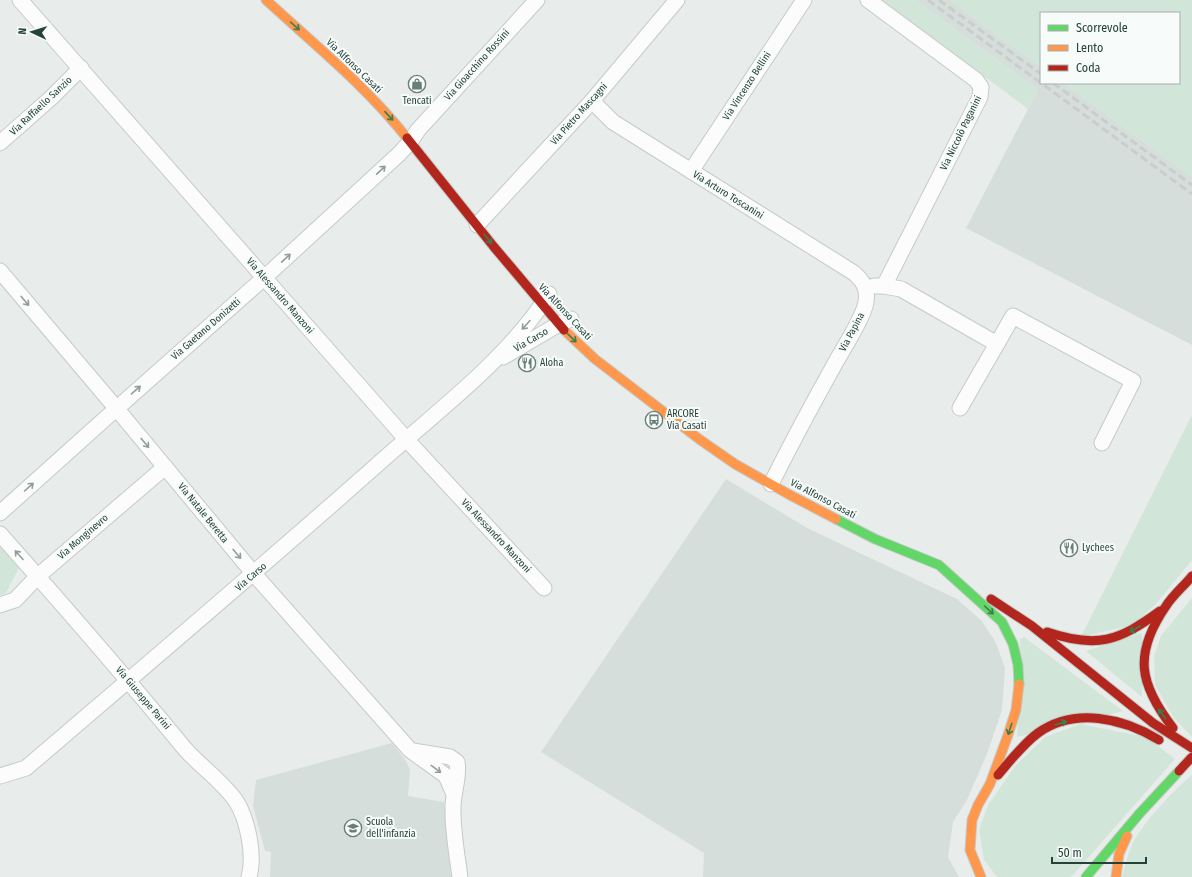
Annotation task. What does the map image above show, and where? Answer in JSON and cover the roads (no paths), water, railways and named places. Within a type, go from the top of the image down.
[{"type":"main road","name":"Via Alfonso Casati","points":[[266,0],[356,82],[394,122],[416,133],[547,297],[568,320],[570,337],[595,359],[699,439],[735,464],[774,476],[875,538],[939,565]]},
{"type":"main road","name":"Via Alfonso Casati","points":[[898,538],[1032,626],[1153,723]]},
{"type":"main road","points":[[939,565],[1002,622],[1013,644],[1018,665],[1019,686],[1016,710],[990,784],[978,805],[972,820],[970,850],[981,877]]},
{"type":"main road","points":[[1032,626],[1059,637],[1073,640],[1100,641],[1112,639],[1134,630],[1166,606],[1192,576]]},
{"type":"main road","points":[[1166,606],[1148,639],[1144,658],[1144,675],[1148,691],[1157,707],[1189,746]]},
{"type":"main road","points":[[990,784],[1028,742],[1039,733],[1056,723],[1081,718],[1106,718],[1131,725],[1146,732],[1164,744]]},
{"type":"main road","points":[[1153,723],[1189,746]]},
{"type":"main road","points":[[1086,877],[1140,813],[1179,771],[1186,756],[1153,723]]},
{"type":"main road","points":[[1116,877],[1119,854],[1140,813]]},
{"type":"main road","points":[[976,867],[985,877]]},
{"type":"street","name":"Via Alessandro Manzoni","points":[[20,0],[406,439],[544,588]]},
{"type":"street","name":"Via Gioacchino Rossini","points":[[416,133],[537,0]]},
{"type":"street","name":"Via Pietro Mascagni","points":[[484,218],[592,102],[677,0]]},
{"type":"street","name":"Via Vincenzo Bellini","points":[[691,171],[804,0]]},
{"type":"street","name":"Via Niccolò Paganini","points":[[868,0],[976,80],[982,87],[980,97],[884,286]]},
{"type":"street","name":"Via Raffaello Sanzio","points":[[0,143],[51,98],[81,68]]},
{"type":"street","name":"Via Arturo Toscanini","points":[[592,102],[613,122],[854,273],[866,286]]},
{"type":"street","name":"Via Gaetano Donizetti","points":[[0,513],[116,408],[264,278],[416,133]]},
{"type":"street","name":"Via Natale Beretta","points":[[0,271],[254,574],[410,750],[446,776],[454,794],[453,811],[460,877]]},
{"type":"street","points":[[866,286],[884,286],[901,289],[997,344]]},
{"type":"street","name":"Via Papina","points":[[774,476],[859,320],[866,304],[866,286]]},
{"type":"street","name":"Via Carso","points":[[0,776],[26,768],[254,574],[492,364],[547,297]]},
{"type":"street","points":[[960,408],[1013,316],[1132,381],[1102,443]]},
{"type":"street","name":"Via Carso","points":[[492,364],[568,320]]},
{"type":"street","name":"Via Monginevro","points":[[0,605],[16,600],[38,576],[165,467]]},
{"type":"street","name":"Via Giuseppe Parini","points":[[0,534],[129,681],[188,752],[236,802],[244,819],[250,846],[250,877]]},
{"type":"railway","points":[[928,0],[1040,82]]},
{"type":"railway","points":[[939,0],[1040,73]]},
{"type":"railway","points":[[1042,84],[1192,194]]},
{"type":"railway","points":[[1054,84],[1192,185]]},
{"type":"place","name":"Tencati","points":[[417,84]]},
{"type":"place","name":"Aloha","points":[[527,363]]},
{"type":"place","name":"ARCORE Via Casati","points":[[654,420]]},
{"type":"place","name":"Lychees","points":[[1069,548]]},
{"type":"place","name":"Scuola dell'infanzia","points":[[353,828]]}]
